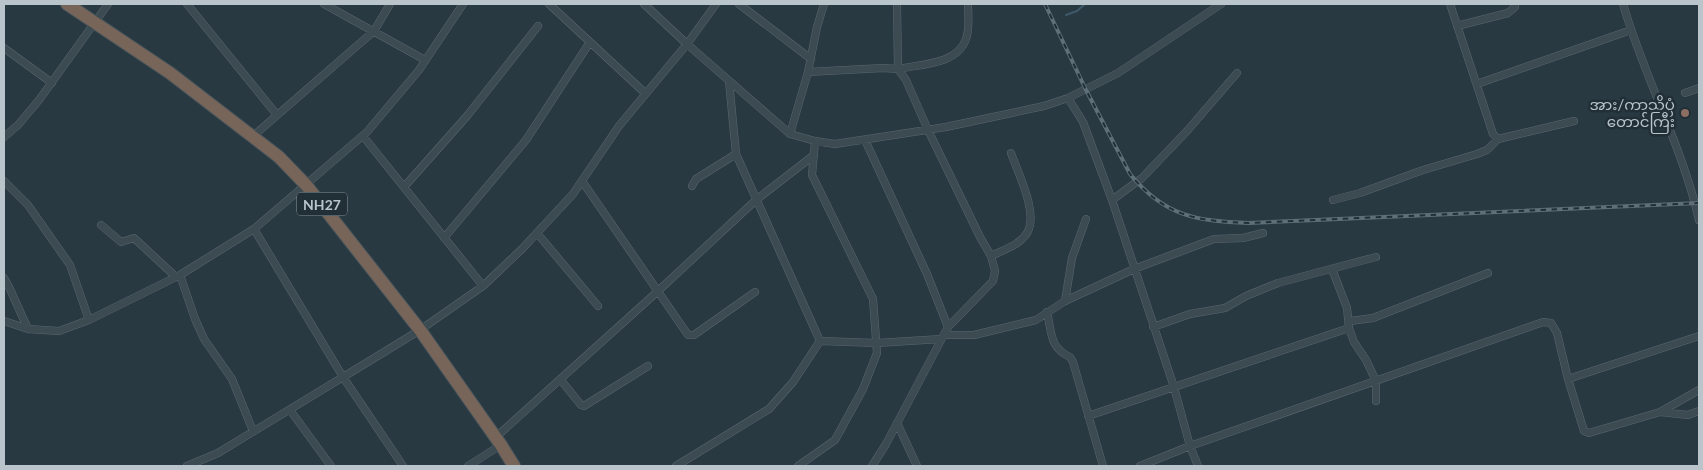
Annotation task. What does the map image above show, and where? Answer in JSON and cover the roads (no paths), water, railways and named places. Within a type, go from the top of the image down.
[{"type":"highway","name":"NH27","points":[[68,4],[170,73],[279,157],[306,185],[420,330],[499,441],[514,466]]},
{"type":"street","points":[[4,137],[7,128],[18,125],[52,83],[108,4]]},
{"type":"street","points":[[187,4],[277,115]]},
{"type":"street","points":[[324,4],[426,60]]},
{"type":"street","points":[[252,137],[374,31],[390,4]]},
{"type":"street","points":[[4,321],[28,329],[59,331],[89,320],[178,276],[254,229],[363,136],[426,60],[463,4]]},
{"type":"street","points":[[549,4],[645,93]]},
{"type":"street","points":[[644,4],[790,134],[815,141],[836,144],[928,130],[1044,106],[1068,98],[1118,73],[1221,4]]},
{"type":"street","points":[[187,466],[218,453],[290,410],[420,330],[482,286],[522,249],[573,194],[619,126],[687,44],[716,4]]},
{"type":"street","points":[[740,4],[811,59]]},
{"type":"street","points":[[790,134],[808,72],[817,27],[824,4]]},
{"type":"street","points":[[872,466],[948,327],[993,281],[996,271],[991,256],[928,130],[906,80],[898,69],[898,4]]},
{"type":"street","points":[[808,72],[898,69],[946,60],[960,50],[967,38],[968,4]]},
{"type":"street","points":[[1450,4],[1493,134],[1498,139]]},
{"type":"street","points":[[1457,26],[1508,13],[1515,7],[1514,4]]},
{"type":"street","points":[[1625,4],[1631,30],[1667,120],[1696,203],[1699,220]]},
{"type":"street","points":[[404,187],[467,116],[538,26]]},
{"type":"street","points":[[1477,84],[1631,30]]},
{"type":"street","points":[[444,238],[526,140],[590,42]]},
{"type":"street","points":[[4,48],[52,83]]},
{"type":"street","points":[[1112,200],[1142,178],[1187,131],[1237,72]]},
{"type":"street","points":[[729,81],[736,154],[820,341]]},
{"type":"street","points":[[1685,93],[1699,88]]},
{"type":"street","points":[[1068,98],[1083,122],[1112,200],[1198,466]]},
{"type":"street","points":[[1333,200],[1360,193],[1423,170],[1477,154],[1487,150],[1498,139],[1574,121]]},
{"type":"street","points":[[363,136],[482,286]]},
{"type":"street","points":[[865,140],[927,274],[948,327]]},
{"type":"street","points":[[798,466],[835,440],[863,388],[877,353],[873,299],[812,175],[815,141]]},
{"type":"street","points":[[991,256],[1016,244],[1027,234],[1031,222],[1030,209],[1011,153]]},
{"type":"street","points":[[692,186],[696,179],[736,154]]},
{"type":"street","points":[[468,466],[499,441],[560,379],[756,200],[814,155]]},
{"type":"street","points":[[4,181],[28,205],[70,265],[89,320]]},
{"type":"street","points":[[582,181],[688,335],[694,335],[755,292]]},
{"type":"street","points":[[1065,301],[1072,258],[1086,218]]},
{"type":"street","points":[[101,226],[121,242],[134,238],[178,276],[204,339],[232,379],[253,431]]},
{"type":"street","points":[[254,229],[343,377],[403,466]]},
{"type":"street","points":[[537,232],[598,306]]},
{"type":"street","points":[[820,341],[876,343],[974,335],[1036,320],[1065,301],[1134,269],[1214,240],[1243,238],[1264,233]]},
{"type":"street","points":[[1153,327],[1190,314],[1225,308],[1246,296],[1278,282],[1376,257]]},
{"type":"street","points":[[1332,269],[1347,308],[1354,342],[1366,360],[1376,381],[1376,401]]},
{"type":"street","points":[[1088,416],[1349,324],[1373,318],[1488,273]]},
{"type":"street","points":[[4,278],[28,329]]},
{"type":"street","points":[[1048,312],[1052,343],[1061,352],[1070,356],[1103,466]]},
{"type":"street","points":[[1140,466],[1190,446],[1543,322],[1551,323],[1557,333],[1568,379],[1584,431],[1589,433],[1660,412],[1699,390]]},
{"type":"street","points":[[1568,379],[1699,336]]},
{"type":"street","points":[[676,466],[769,409],[793,382],[820,341]]},
{"type":"street","points":[[560,379],[581,405],[584,406],[648,366]]},
{"type":"street","points":[[290,410],[331,466]]},
{"type":"street","points":[[1660,412],[1688,414],[1699,411]]},
{"type":"street","points":[[897,423],[917,466]]},
{"type":"waterway","points":[[1066,15],[1077,11],[1085,4]]},
{"type":"railway","points":[[1045,4],[1086,90],[1130,174],[1156,200],[1183,214],[1213,221],[1249,223],[1699,203]]},
{"type":"place","name":"အား/ကာသိပ္ပံ တောင်ကြီး","points":[[1685,113]]}]
